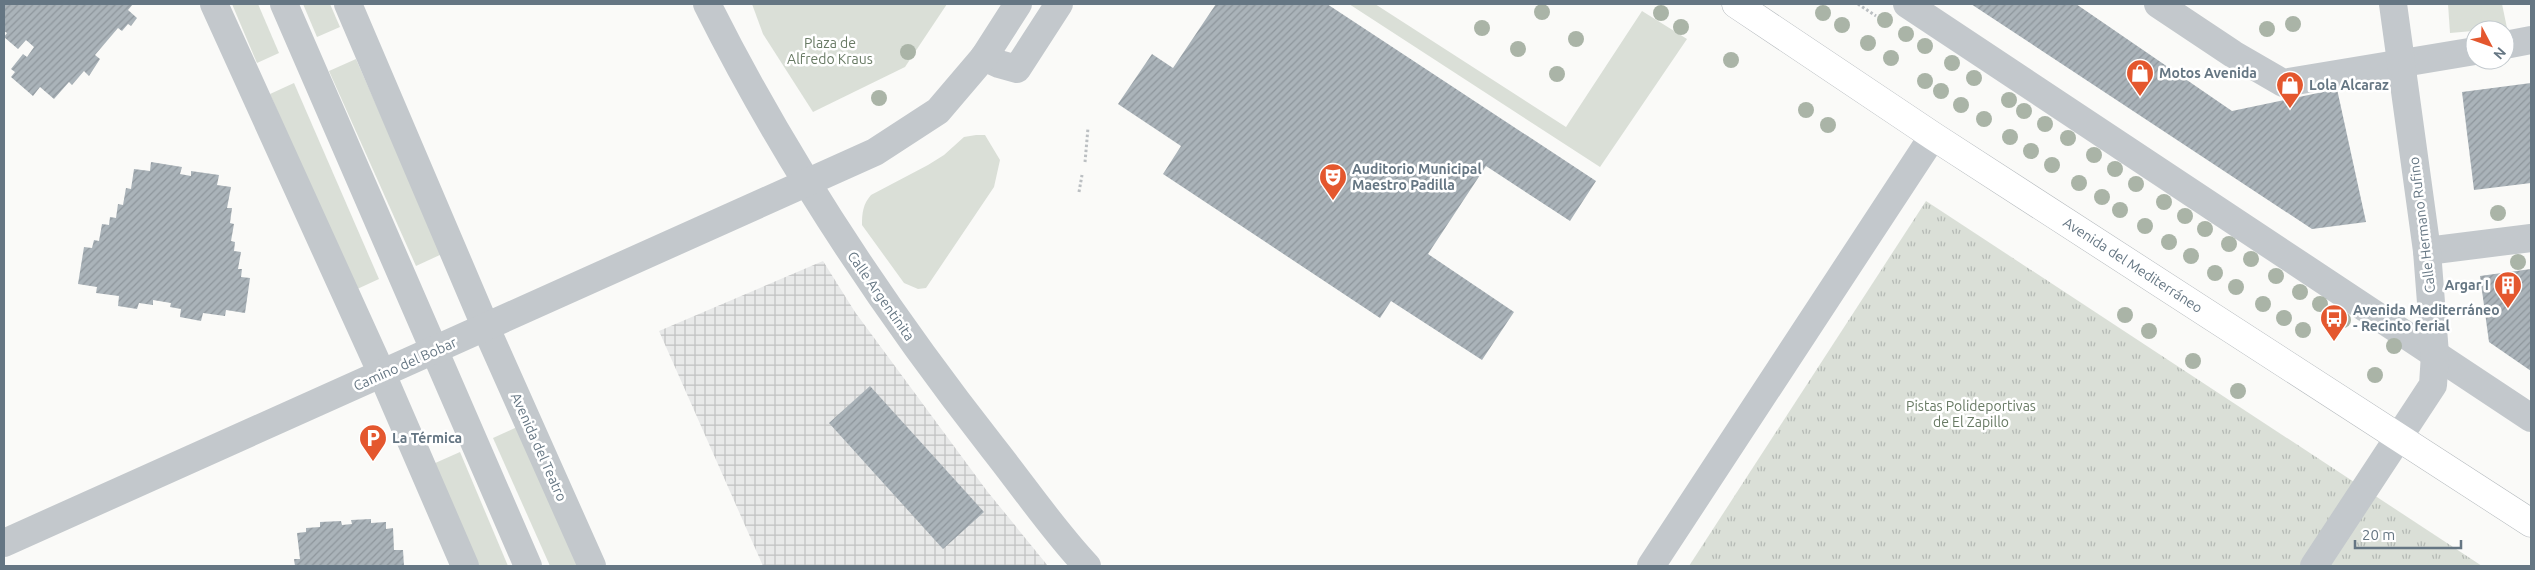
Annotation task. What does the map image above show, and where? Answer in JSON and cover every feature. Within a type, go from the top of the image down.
[{"type":"main road","name":"Avenida del Mediterráneo","points":[[1736,4],[1933,136],[2531,523]]},
{"type":"street","points":[[214,4],[382,374],[465,566]]},
{"type":"street","points":[[284,4],[528,566]]},
{"type":"street","name":"Avenida del Teatro","points":[[348,4],[486,328],[592,566]]},
{"type":"street","name":"Calle Argentinita","points":[[707,4],[807,185],[863,272],[958,403],[1082,564]]},
{"type":"street","points":[[807,185],[875,152],[938,111],[984,56],[1018,4]]},
{"type":"street","points":[[984,56],[998,64],[1016,69],[1059,4]]},
{"type":"street","points":[[1907,4],[2435,354],[2527,411]]},
{"type":"street","points":[[2158,4],[2233,54],[2283,83],[2402,65],[2465,53]]},
{"type":"street","name":"Calle Hermano Rufino","points":[[2314,566],[2432,385],[2435,354],[2427,251],[2393,4]]},
{"type":"street","points":[[2515,43],[2531,40]]},
{"type":"street","points":[[1651,566],[1933,136]]},
{"type":"street","name":"Camino del Bobar","points":[[4,543],[807,185]]},
{"type":"street","points":[[2427,251],[2531,238]]},
{"type":"path","points":[[1085,162],[1088,128]]},
{"type":"path","points":[[1079,192],[1082,176]]},
{"type":"shaded area","points":[[823,261],[855,312],[987,491],[1048,566],[763,566],[659,331]]},
{"type":"green space","points":[[232,4],[258,4],[279,53],[257,63]]},
{"type":"green space","points":[[303,4],[330,4],[340,27],[317,37]]},
{"type":"green space","name":"Plaza de Alfredo Kraus","points":[[752,4],[947,4],[905,67],[813,112],[763,34]]},
{"type":"green space","points":[[1349,4],[1375,4],[1566,127],[1642,11],[1687,39],[1600,167]]},
{"type":"green space","points":[[2448,4],[2502,4],[2505,20],[2465,20],[2465,32],[2450,33]]},
{"type":"green space","points":[[356,59],[442,254],[416,266],[329,71]]},
{"type":"green space","points":[[294,83],[379,279],[355,290],[270,94]]},
{"type":"green space","points":[[985,135],[1000,160],[994,187],[926,288],[918,289],[904,283],[862,225],[866,202],[871,195],[944,155],[964,137]]},
{"type":"green space","name":"Pistas Polideportivas de El Zapillo","points":[[1926,201],[2482,566],[1689,566]]},
{"type":"green space","points":[[517,427],[579,566],[550,566],[493,438]]},
{"type":"green space","points":[[460,452],[508,566],[476,566],[433,464]]},
{"type":"building","points":[[4,4],[133,4],[128,10],[137,18],[131,26],[128,24],[122,31],[118,28],[95,55],[100,59],[89,76],[84,71],[72,85],[69,82],[54,99],[40,87],[33,96],[11,77],[15,72],[11,69],[23,54],[27,57],[34,47],[26,40],[18,49],[4,37],[7,33],[4,31]]},
{"type":"building","name":"Auditorio Municipal Maestro Padilla","points":[[1216,4],[1327,4],[1596,181],[1570,221],[1486,166],[1428,254],[1514,312],[1482,360],[1391,301],[1380,318],[1163,174],[1181,146],[1118,104],[1152,54],[1173,68]]},
{"type":"building","points":[[1971,4],[2076,4],[2232,111],[2337,89],[2366,222],[2312,229]]},
{"type":"building","points":[[2531,83],[2531,183],[2474,190],[2462,92]]},
{"type":"building","points":[[151,162],[182,167],[180,174],[191,176],[191,171],[219,175],[217,185],[231,187],[227,208],[232,208],[230,223],[234,224],[231,241],[235,242],[234,251],[241,252],[238,269],[242,269],[241,277],[250,278],[245,313],[226,310],[225,316],[203,313],[201,321],[180,317],[181,309],[170,307],[171,303],[153,300],[153,305],[139,303],[137,309],[118,306],[119,296],[96,293],[97,287],[78,284],[84,247],[92,248],[94,240],[99,241],[102,224],[109,225],[110,217],[116,218],[118,204],[123,205],[126,188],[131,189],[134,169],[150,171]]},
{"type":"building","name":"Argar I","points":[[2531,269],[2531,371],[2489,342],[2480,276]]},
{"type":"building","points":[[870,386],[984,512],[943,549],[829,423]]},
{"type":"building","points":[[371,519],[371,523],[386,522],[386,529],[393,528],[394,550],[403,550],[404,566],[295,566],[294,559],[300,559],[297,533],[306,532],[306,528],[320,527],[320,522],[341,521],[342,525],[352,524],[351,520]]},
{"type":"place","name":"Motos Avenida","points":[[2140,97]]},
{"type":"place","name":"Lola Alcaraz","points":[[2290,109]]},
{"type":"place","name":"Auditorio Municipal Maestro Padilla","points":[[1333,201]]},
{"type":"place","name":"Argar I","points":[[2508,309]]},
{"type":"place","name":"Avenida Mediterráneo - Recinto ferial","points":[[2334,342]]},
{"type":"place","name":"La Térmica","points":[[373,462]]}]
